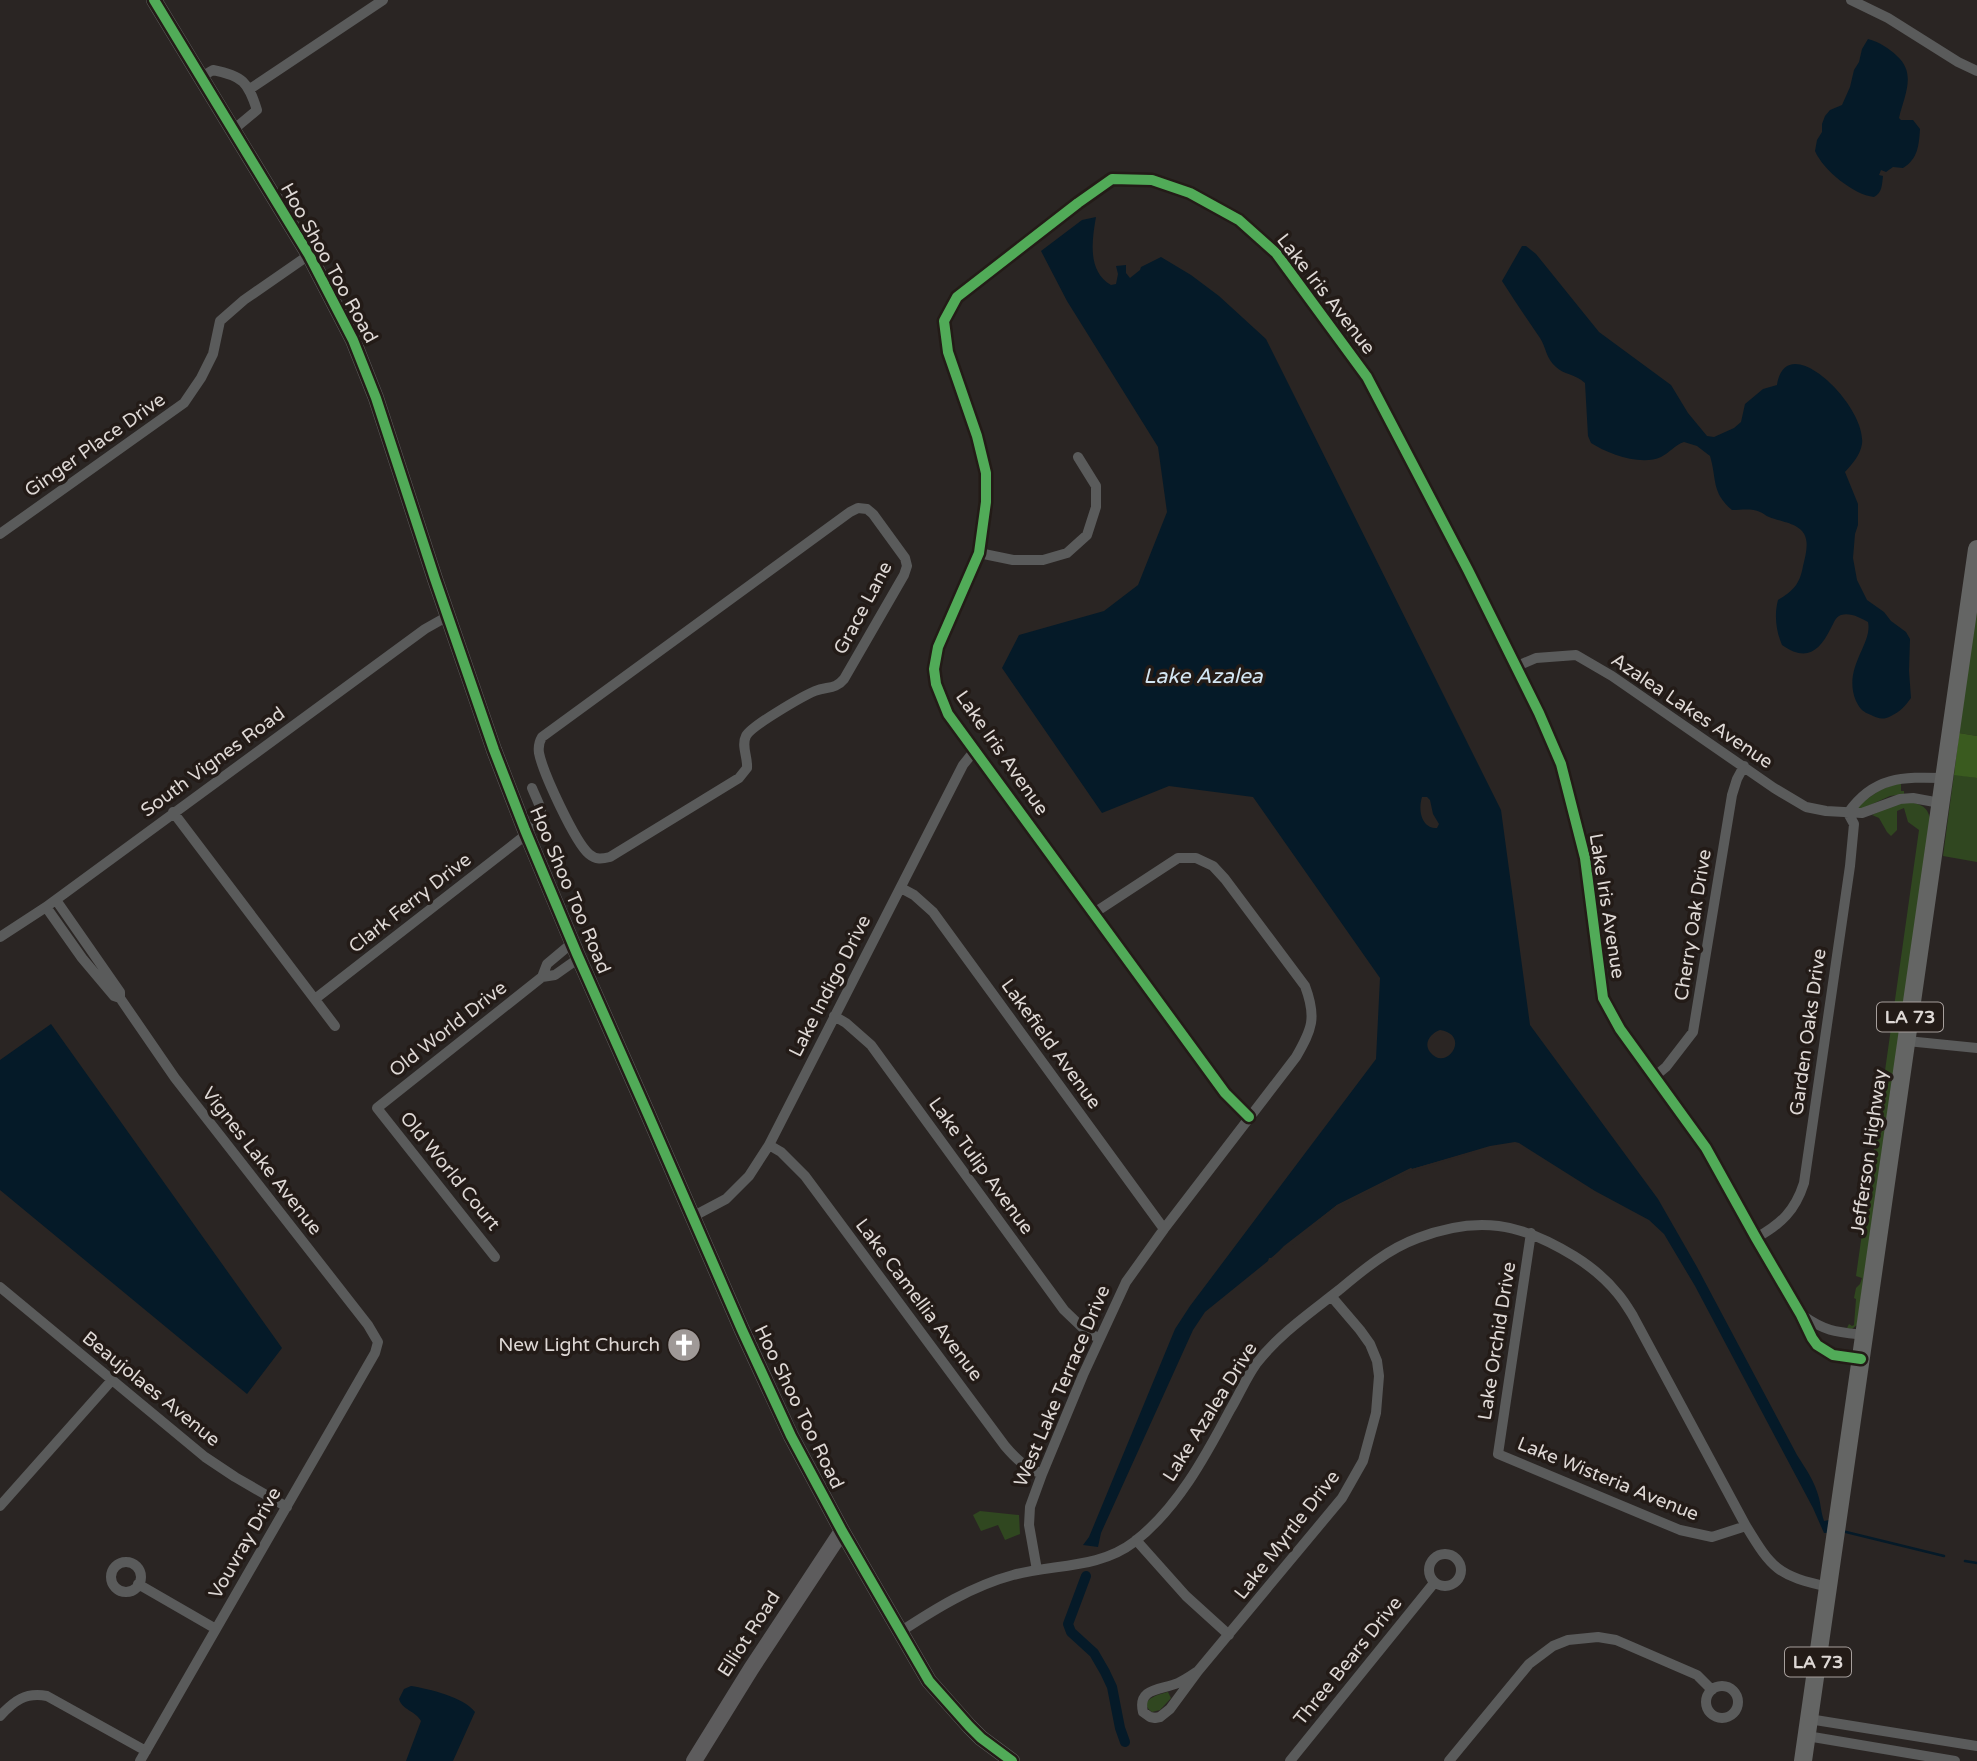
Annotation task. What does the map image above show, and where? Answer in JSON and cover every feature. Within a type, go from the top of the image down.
[{"type":"main road","name":"Jefferson Highway","points":[[1803,1761],[1977,548]]},
{"type":"street","name":"Hoo Shoo Too Road","points":[[154,0],[309,256],[366,368],[448,616],[526,832],[575,951],[791,1436],[842,1531],[929,1681],[981,1738],[1012,1761]]},
{"type":"street","points":[[250,89],[383,0]]},
{"type":"street","points":[[1851,0],[1888,18],[1977,71]]},
{"type":"street","points":[[201,77],[214,70],[234,74],[250,89],[257,110],[233,130]]},
{"type":"street","name":"Lake Iris Avenue","points":[[1249,1117],[1225,1093],[948,714],[936,684],[934,669],[938,647],[979,552],[986,502],[986,473],[977,436],[948,352],[944,321],[957,297],[1112,178],[1152,180],[1190,193],[1239,220],[1276,253],[1367,377],[1468,570],[1562,764],[1585,858],[1603,998],[1620,1029],[1706,1148],[1812,1338],[1833,1354],[1861,1359]]},
{"type":"street","name":"Ginger Place Drive","points":[[0,534],[184,403],[213,354],[220,321],[244,300],[309,256]]},
{"type":"street","points":[[979,552],[1013,560],[1043,560],[1067,553],[1087,535],[1096,507],[1096,486],[1078,457]]},
{"type":"street","name":"Grace Lane","points":[[855,509],[870,511],[905,558],[907,566],[904,575],[841,683],[809,694],[750,731],[744,743],[747,768],[739,778],[601,859],[592,857],[584,849],[549,781],[538,746],[542,737],[855,509]]},
{"type":"street","name":"South Vignes Road","points":[[0,937],[51,903],[425,629],[448,616]]},
{"type":"street","name":"Azalea Lakes Avenue","points":[[1515,667],[1535,658],[1576,655],[1612,676],[1774,788],[1806,807],[1862,813],[1900,799],[1913,798],[1940,803]]},
{"type":"street","name":"Lake Indigo Drive","points":[[692,1217],[726,1199],[749,1176],[769,1144],[963,765],[975,750]]},
{"type":"street","name":"Cherry Oak Drive","points":[[1654,1077],[1666,1067],[1693,1032],[1728,814],[1735,784],[1744,766]]},
{"type":"street","points":[[1848,813],[1855,803],[1886,782],[1902,777],[1944,778]]},
{"type":"street","points":[[512,796],[549,781]]},
{"type":"street","points":[[526,832],[541,819],[532,788]]},
{"type":"street","points":[[173,812],[335,1026]]},
{"type":"street","name":"Garden Oaks Drive","points":[[1756,1238],[1791,1212],[1804,1183],[1850,866],[1854,824],[1848,813]]},
{"type":"street","name":"Clark Ferry Drive","points":[[315,999],[526,832]]},
{"type":"street","name":"West Lake Terrace Drive","points":[[1037,1570],[1029,1525],[1030,1507],[1099,1338],[1126,1282],[1296,1057],[1308,1037],[1312,1023],[1312,1004],[1306,986],[1226,879],[1213,866],[1196,858],[1178,858],[1094,913]]},
{"type":"street","name":"Lakefield Avenue","points":[[901,888],[914,895],[933,912],[1164,1229]]},
{"type":"street","name":"Vignes Lake Avenue","points":[[51,903],[120,992],[120,998],[175,1078],[373,1331],[378,1342]]},
{"type":"street","name":"Old World Drive","points":[[542,977],[547,964],[575,951]]},
{"type":"street","name":"Old World Drive","points":[[377,1108],[542,977],[555,975],[575,951]]},
{"type":"street","name":"Lake Tulip Avenue","points":[[834,1016],[871,1045],[1064,1310],[1088,1333],[1099,1338]]},
{"type":"street","points":[[1907,1041],[1977,1048]]},
{"type":"street","name":"Old World Court","points":[[377,1108],[495,1257]]},
{"type":"street","name":"Lake Camellia Avenue","points":[[769,1144],[805,1176],[1005,1447],[1030,1469],[1042,1474]]},
{"type":"street","name":"Lake Azalea Drive","points":[[900,1632],[927,1614],[993,1581],[1037,1570],[1100,1560],[1136,1541],[1181,1491],[1219,1432],[1256,1364],[1280,1337],[1380,1258],[1418,1238],[1447,1229],[1475,1225],[1497,1225],[1531,1233],[1554,1244],[1600,1275],[1619,1294],[1761,1551],[1781,1572],[1797,1580],[1829,1587]]},
{"type":"street","name":"Lake Orchid Drive","points":[[1498,1454],[1531,1233]]},
{"type":"street","name":"Beaujolaes Avenue","points":[[0,1287],[213,1463],[287,1507]]},
{"type":"street","name":"Lake Myrtle Drive","points":[[1198,1671],[1183,1681],[1150,1692],[1142,1701],[1143,1712],[1155,1718],[1165,1713],[1342,1498],[1363,1461],[1379,1391],[1376,1360],[1370,1344],[1331,1296]]},
{"type":"street","points":[[1801,1315],[1819,1327],[1833,1332],[1865,1335]]},
{"type":"street","name":"Vouvray Drive","points":[[143,1756],[375,1353],[378,1342]]},
{"type":"street","points":[[0,1506],[112,1380]]},
{"type":"street","name":"Lake Wisteria Avenue","points":[[1498,1454],[1680,1530],[1713,1537],[1746,1526]]},
{"type":"street","name":"Elliot Road","points":[[694,1761],[842,1531]]},
{"type":"street","points":[[1136,1541],[1186,1596],[1229,1635]]},
{"type":"street","name":"Three Bears Drive","points":[[1290,1761],[1434,1583]]},
{"type":"street","points":[[138,1584],[216,1629]]},
{"type":"street","points":[[1449,1761],[1529,1664],[1553,1646],[1568,1640],[1598,1637],[1616,1640],[1697,1675],[1712,1690]]},
{"type":"street","points":[[0,1716],[21,1697],[33,1694],[47,1696],[143,1756]]},
{"type":"street","points":[[1808,1728],[1928,1738],[1977,1746]]},
{"type":"street","points":[[1808,1728],[1927,1757],[1955,1761]]},
{"type":"street","points":[[1927,1757],[1928,1738]]},
{"type":"green space","points":[[1977,604],[1977,736],[1959,733]]},
{"type":"green space","points":[[1959,733],[1977,736],[1977,778],[1954,775]]},
{"type":"green space","points":[[1954,774],[1977,778],[1977,862],[1943,856]]},
{"type":"green space","points":[[1901,782],[1901,791],[1904,791],[1904,794],[1890,796],[1859,810],[1857,806],[1880,790]]},
{"type":"green space","points":[[1910,802],[1925,808],[1931,822],[1857,1325],[1852,1329],[1847,1328],[1849,1324],[1854,1325],[1854,1298],[1862,1278],[1856,1276],[1919,830],[1908,822],[1904,808],[1897,811],[1897,830],[1891,836],[1879,818],[1872,815],[1892,805]]},
{"type":"green space","points":[[980,1511],[1019,1515],[1020,1534],[1005,1540],[998,1525],[981,1531],[973,1515]]},
{"type":"green space","points":[[1168,1692],[1171,1698],[1160,1710],[1152,1712],[1148,1708],[1148,1701]]},
{"type":"water","points":[[1868,39],[1887,48],[1903,63],[1908,78],[1899,118],[1913,120],[1920,129],[1915,156],[1903,168],[1893,167],[1886,172],[1881,170],[1881,188],[1874,197],[1857,192],[1840,180],[1825,166],[1815,151],[1825,116],[1830,110],[1842,105]]},
{"type":"water","name":"Lake Azalea","points":[[1096,217],[1093,254],[1098,272],[1111,285],[1116,284],[1116,266],[1126,265],[1126,273],[1130,278],[1141,267],[1161,257],[1219,296],[1266,339],[1501,810],[1530,1025],[1658,1199],[1813,1481],[1824,1521],[1829,1520],[1827,1533],[1824,1533],[1695,1286],[1664,1234],[1649,1220],[1595,1191],[1515,1142],[1490,1146],[1411,1168],[1337,1205],[1205,1312],[1193,1330],[1101,1533],[1098,1547],[1083,1545],[1089,1537],[1175,1329],[1376,1059],[1380,978],[1253,797],[1169,786],[1102,813],[1002,668],[1019,635],[1104,611],[1138,585],[1167,512],[1158,447],[1067,301],[1041,251],[1082,220]],"holes":[[[1422,797],[1430,800],[1433,814],[1439,824],[1437,828],[1424,822],[1420,807]],[[1440,1030],[1449,1033],[1454,1038],[1455,1045],[1449,1056],[1443,1058],[1436,1057],[1427,1045],[1431,1036]]]},
{"type":"water","points":[[1522,246],[1536,254],[1599,332],[1671,385],[1688,413],[1707,436],[1714,437],[1734,428],[1741,422],[1745,404],[1763,389],[1777,385],[1783,369],[1795,364],[1809,368],[1825,378],[1840,393],[1860,428],[1862,444],[1858,456],[1845,472],[1858,504],[1853,558],[1857,580],[1867,600],[1884,612],[1910,639],[1911,698],[1905,706],[1888,717],[1879,718],[1864,711],[1856,701],[1853,678],[1868,630],[1868,622],[1865,620],[1852,615],[1839,616],[1822,643],[1811,652],[1798,653],[1782,645],[1776,623],[1777,606],[1778,600],[1795,586],[1802,572],[1807,545],[1801,530],[1757,511],[1732,510],[1718,491],[1710,456],[1697,446],[1684,442],[1661,457],[1644,460],[1615,455],[1591,443],[1588,436],[1585,383],[1553,364],[1540,338],[1502,281]]},
{"type":"water","points":[[51,1024],[282,1348],[247,1394],[0,1190],[0,1060]]},
{"type":"water","points":[[411,1686],[455,1698],[475,1712],[453,1761],[406,1761],[421,1721],[403,1706],[399,1699],[404,1689]]},
{"type":"pier","points":[[1475,1151],[1412,1171],[1338,1207],[1275,1259],[1273,1257],[1337,1205],[1411,1168]]},
{"type":"waterway","points":[[1842,1531],[1944,1556]]},
{"type":"waterway","points":[[1965,1561],[1977,1563]]},
{"type":"waterway","points":[[1086,1576],[1068,1624],[1071,1632],[1094,1653],[1105,1672],[1112,1687],[1125,1742]]},
{"type":"cycle path","points":[[154,0],[309,255],[353,340],[376,398],[494,750],[525,830],[742,1330],[791,1436],[842,1531],[929,1681],[981,1738],[1012,1761]]},
{"type":"cycle path","points":[[1249,1117],[1225,1093],[948,714],[936,684],[934,669],[938,647],[979,553],[986,502],[986,473],[977,436],[948,352],[944,321],[957,297],[1112,179],[1152,180],[1190,193],[1239,220],[1276,253],[1367,377],[1468,570],[1539,713],[1561,764],[1585,858],[1603,998],[1620,1029],[1706,1148],[1817,1345],[1833,1355],[1861,1359]]},
{"type":"place","name":"New Light Church","points":[[684,1345]]}]
